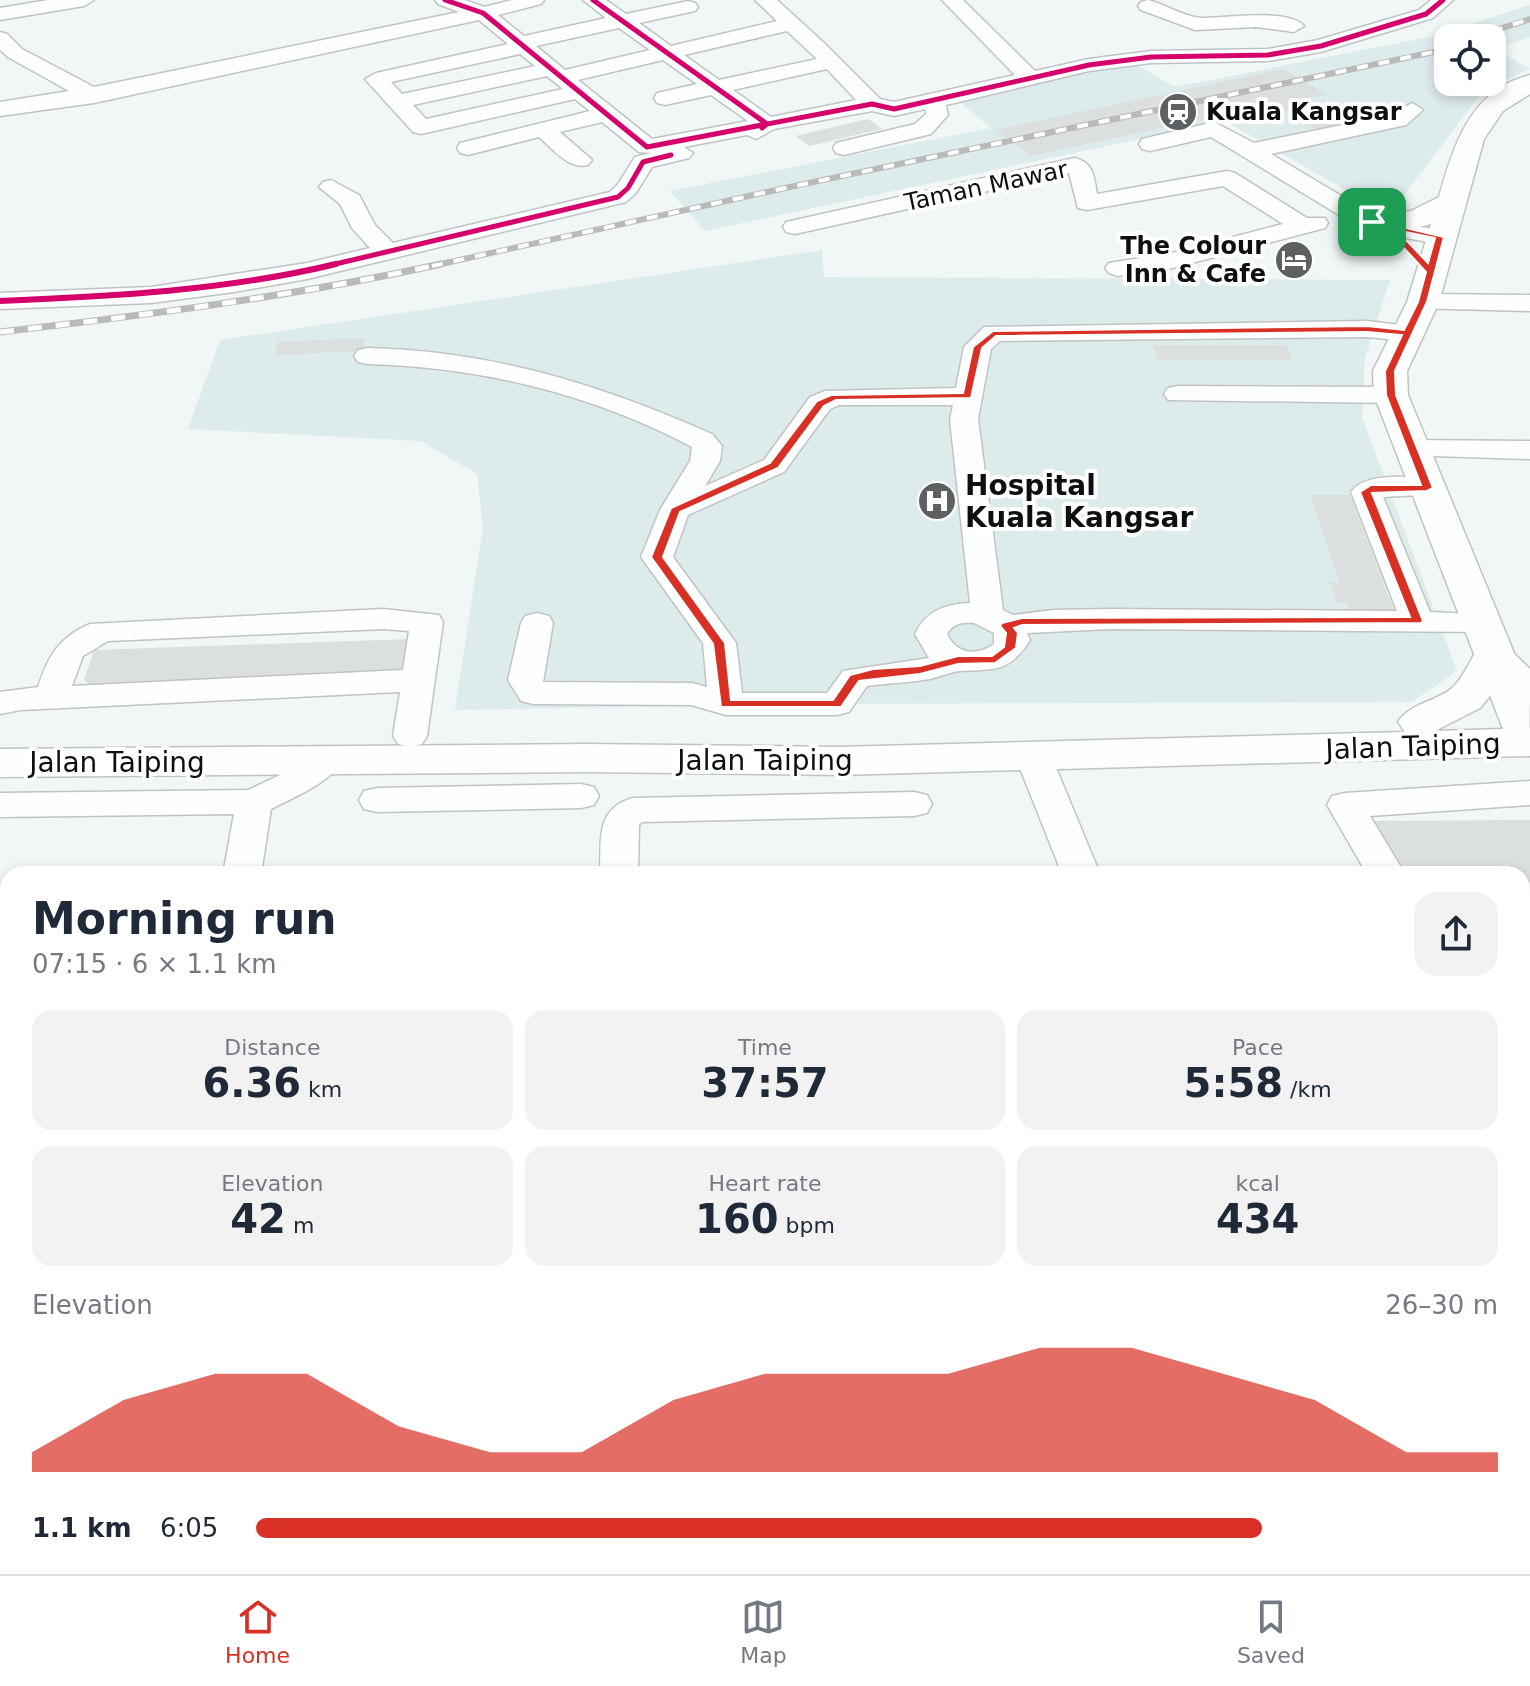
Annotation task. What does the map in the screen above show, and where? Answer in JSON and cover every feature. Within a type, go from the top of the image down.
[{"type":"main road","points":[[1416,734],[1528,732],[1487,639],[1391,395],[1390,371],[1426,287],[1470,139],[1493,105],[1530,83]]},
{"type":"main road","points":[[1362,218],[1403,222],[1427,217],[1450,203]]},
{"type":"main road","points":[[1362,218],[1405,244],[1426,287]]},
{"type":"main road","points":[[1416,734],[1480,686],[1487,639]]},
{"type":"main road","points":[[727,720],[815,748],[839,761]]},
{"type":"main road","name":"Jalan Taiping","points":[[0,739],[410,736],[727,720],[1416,734]]},
{"type":"main road","name":"Jalan Taiping","points":[[0,763],[325,760],[526,778],[839,761],[1034,758],[1416,734]]},
{"type":"street","points":[[0,14],[84,0]]},
{"type":"street","points":[[445,0],[487,16],[606,114],[648,153]]},
{"type":"street","points":[[429,67],[401,44],[534,0]]},
{"type":"street","points":[[593,0],[767,124]]},
{"type":"street","points":[[765,0],[872,104]]},
{"type":"street","points":[[952,0],[1030,78]]},
{"type":"street","points":[[1259,0],[1294,26]]},
{"type":"street","points":[[648,153],[736,142],[767,124],[872,104],[894,109],[1089,65],[1151,57],[1268,55],[1348,38],[1426,14],[1443,0]]},
{"type":"street","points":[[1148,6],[1195,24],[1240,21],[1294,26],[1348,38]]},
{"type":"street","points":[[688,7],[376,79],[421,127],[564,79],[726,37],[792,24]]},
{"type":"street","points":[[0,109],[94,96],[409,26],[487,16]]},
{"type":"street","points":[[5,48],[94,96]]},
{"type":"street","points":[[665,98],[832,62]]},
{"type":"street","points":[[396,102],[564,79]]},
{"type":"street","points":[[844,148],[923,129],[937,115],[934,101]]},
{"type":"street","points":[[1251,151],[1398,120],[1412,110]]},
{"type":"street","points":[[468,148],[606,114]]},
{"type":"street","points":[[543,129],[580,160]]},
{"type":"street","points":[[1150,144],[1214,129],[1362,218],[1440,237]]},
{"type":"street","points":[[0,301],[151,295],[307,271],[618,197],[628,188],[648,153]]},
{"type":"street","name":"Taman Mawar","points":[[795,227],[1075,165],[1080,168],[1087,203],[1197,182],[1292,229]]},
{"type":"street","points":[[331,187],[350,200],[364,228],[388,252]]},
{"type":"street","points":[[1118,268],[1173,260],[1292,229],[1362,218]]},
{"type":"street","points":[[1426,287],[1530,303]]},
{"type":"street","points":[[537,623],[525,680],[533,693],[692,694],[727,720],[837,704],[855,678],[873,673],[920,670],[958,660],[983,662],[1004,654],[1013,640],[996,620],[964,419],[978,347],[993,333],[1367,329],[1408,333]]},
{"type":"street","points":[[368,356],[422,359],[541,381],[584,392],[702,440],[707,446],[705,461],[675,510],[657,557],[719,643],[727,720]]},
{"type":"street","points":[[1178,394],[1391,395]]},
{"type":"street","points":[[675,510],[774,466],[820,403],[835,397],[967,396]]},
{"type":"street","points":[[1412,449],[1530,450]]},
{"type":"street","points":[[1417,621],[1366,492],[1371,488],[1427,488]]},
{"type":"street","points":[[958,660],[938,650],[931,634],[939,621],[958,614],[996,620],[1417,621],[1487,639]]},
{"type":"street","points":[[51,698],[67,651],[79,640],[102,631],[383,619],[427,622],[410,736]]},
{"type":"street","points":[[0,703],[418,680]]},
{"type":"street","points":[[1034,758],[1078,866]]},
{"type":"street","points":[[0,805],[254,802],[295,782],[325,760]]},
{"type":"street","points":[[839,761],[842,805]]},
{"type":"street","points":[[377,800],[526,778],[581,796]]},
{"type":"street","points":[[1381,866],[1345,805],[1530,793]]},
{"type":"street","points":[[243,866],[254,802]]},
{"type":"street","points":[[619,866],[621,821],[633,810],[914,804]]},
{"type":"shaded area","points":[[1530,5],[1530,37],[1506,45],[1506,24],[1471,24]]},
{"type":"shaded area","points":[[1434,36],[1434,96],[1479,96],[1398,203],[1368,203],[1225,121],[705,231],[670,191],[991,128],[955,98],[1132,62],[1175,87]]},
{"type":"shaded area","points":[[1506,55],[1530,69],[1506,80]]},
{"type":"shaded area","name":"Hospital Kuala Kangsar","points":[[822,250],[824,277],[1390,280],[1365,358],[1362,417],[1457,671],[1412,702],[806,704],[455,710],[483,527],[477,474],[421,441],[188,429],[220,340]]},
{"type":"building","name":"Kuala Kangsar","points":[[1283,69],[1326,94],[1310,98],[1352,122],[1317,130],[1285,110],[1237,121],[1226,114],[1031,156],[995,130]]},
{"type":"building","points":[[868,119],[882,129],[809,146],[796,136]]},
{"type":"building","points":[[365,338],[363,351],[275,355],[277,342]]},
{"type":"building","points":[[1153,345],[1287,345],[1292,360],[1157,360]]},
{"type":"building","points":[[1310,495],[1350,495],[1394,612],[1350,611],[1347,603],[1337,603],[1330,582],[1340,583]]},
{"type":"building","points":[[409,639],[406,667],[387,677],[93,688],[84,680],[94,650]]},
{"type":"building","points":[[1530,820],[1530,866],[1392,866],[1368,821]]},
{"type":"railway","points":[[1506,27],[1530,19]]},
{"type":"railway","points":[[432,266],[785,188],[1434,52]]},
{"type":"railway","points":[[0,332],[221,304],[441,264]]},
{"type":"cycle path","points":[[445,0],[483,13],[647,147],[872,104],[894,109],[1089,65],[1151,57],[1268,55],[1321,46],[1426,14],[1443,0]]},
{"type":"cycle path","points":[[593,0],[767,124],[762,128]]},
{"type":"cycle path","points":[[0,301],[151,295],[307,271],[618,197],[628,188],[643,162],[671,155]]},
{"type":"place","name":"Kuala Kangsar","points":[[1178,112]]},
{"type":"place","name":"The Colour Inn & Cafe","points":[[1294,260]]},
{"type":"place","name":"Hospital Kuala Kangsar","points":[[937,501]]},
{"type":"route","points":[[1372,222],[1383,227],[1440,237],[1423,302],[1390,371],[1391,395],[1427,488],[1371,488],[1366,492],[1417,621],[1110,619],[1022,622],[1006,626],[1013,640],[1010,648],[995,659],[983,662],[958,660],[920,670],[873,673],[855,678],[837,704],[726,704],[723,654],[719,643],[657,557],[675,510],[774,466],[794,443],[820,403],[835,397],[967,396],[978,347],[993,333],[1367,329],[1408,333],[1423,302],[1430,271],[1405,244],[1372,222]]}]
